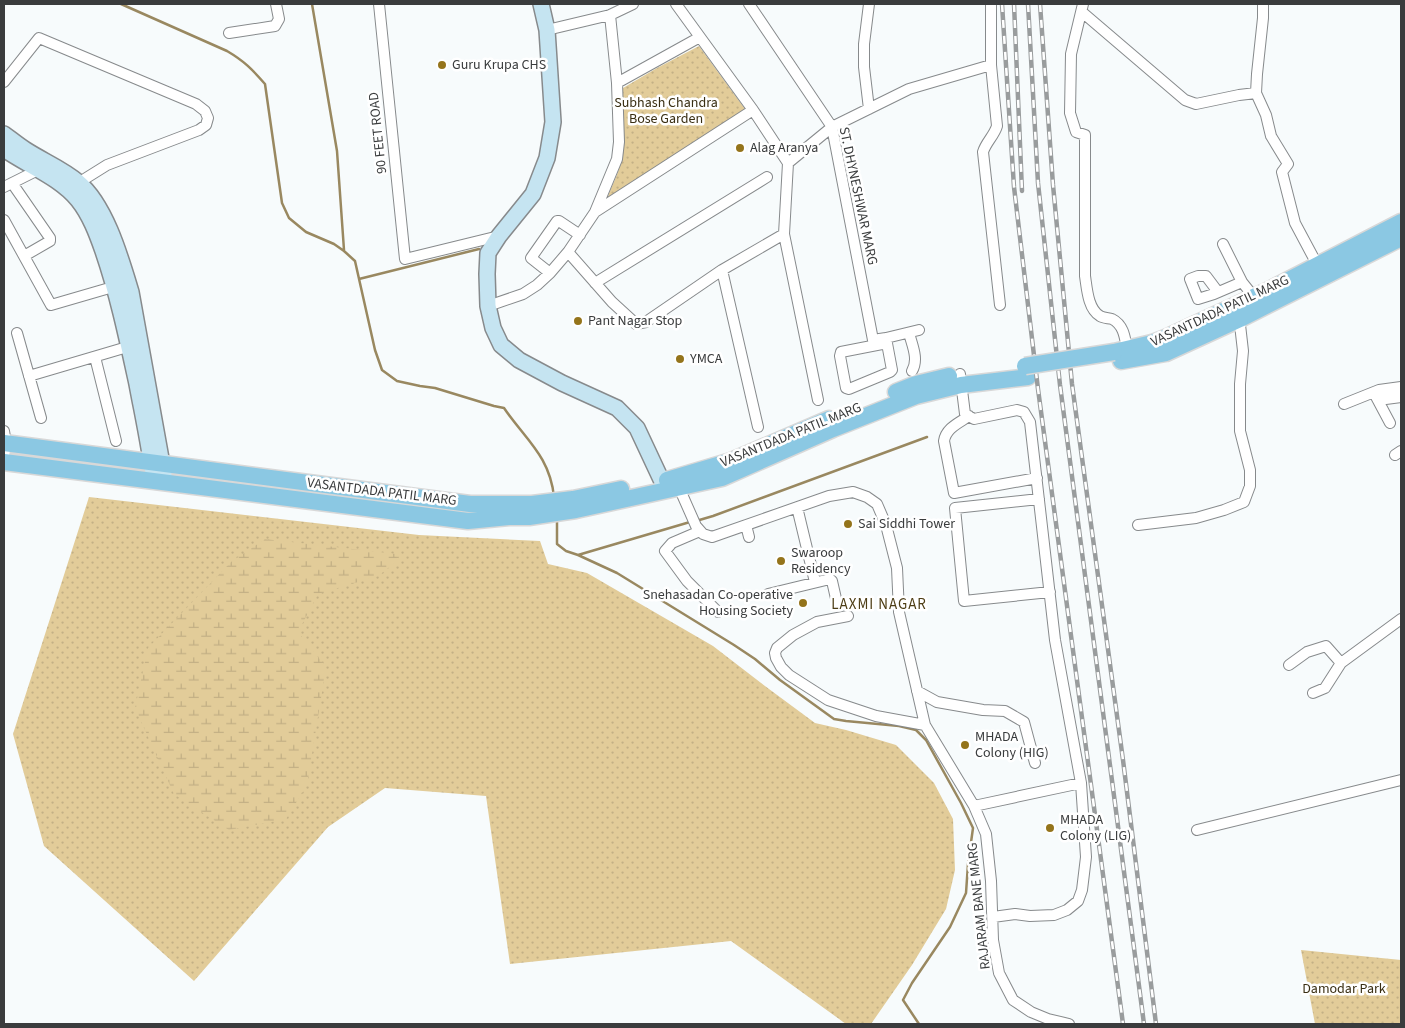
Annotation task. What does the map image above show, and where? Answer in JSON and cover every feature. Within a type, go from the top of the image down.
[{"type":"main road","name":"VASANTDADA PATIL MARG","points":[[4,462],[468,521],[574,504],[670,484],[731,462],[784,438],[869,409],[916,384],[1027,372],[1113,357],[1166,353],[1237,312],[1320,271],[1400,228]]},
{"type":"main road","name":"VASANTDADA PATIL MARG","points":[[1237,312],[1254,297],[1275,293]]},
{"type":"main road","name":"VASANTDADA PATIL MARG","points":[[4,443],[470,504],[535,510]]},
{"type":"main road","points":[[345,505],[348,488]]},
{"type":"street","points":[[229,33],[275,26],[278,19],[276,4]]},
{"type":"street","name":"90 FEET ROAD","points":[[379,4],[406,259],[499,236]]},
{"type":"street","points":[[541,4],[547,30],[553,122],[547,158],[533,194],[499,236],[488,254],[486,274],[488,306],[493,328],[501,345],[519,360],[562,383],[617,408],[637,428],[700,530],[672,543],[665,552],[687,581],[718,612]]},
{"type":"street","points":[[547,30],[610,15],[633,4]]},
{"type":"street","name":"ST. DHYNESHWAR MARG","points":[[749,4],[832,127],[873,343]]},
{"type":"street","points":[[868,109],[864,44],[869,4]]},
{"type":"street","points":[[991,4],[992,65],[997,126],[995,134],[985,145],[984,152],[1000,305]]},
{"type":"street","points":[[1263,4],[1256,93],[1266,115],[1271,136],[1288,164],[1282,172],[1295,223],[1320,271]]},
{"type":"street","points":[[681,5],[700,37],[753,110],[788,164],[784,234],[818,400]]},
{"type":"street","points":[[1113,357],[1124,331],[1116,322],[1099,316],[1093,308],[1088,295],[1085,276],[1085,135],[1076,132],[1070,113],[1072,54],[1083,8],[1185,100],[1196,104],[1256,93]]},
{"type":"street","points":[[595,212],[617,158],[619,142],[617,84],[610,15]]},
{"type":"street","points":[[617,84],[700,37]]},
{"type":"street","points":[[4,82],[38,38],[196,104],[205,111],[208,118],[206,126],[107,165],[74,187]]},
{"type":"street","points":[[788,164],[832,127],[909,89],[992,65]]},
{"type":"street","points":[[488,306],[523,294],[538,285],[595,212],[753,110]]},
{"type":"street","points":[[4,134],[44,167],[91,197],[102,213],[131,292],[135,345],[160,481]]},
{"type":"street","points":[[4,149],[16,157],[44,167]]},
{"type":"street","points":[[24,256],[50,241],[50,238],[8,185],[44,167]]},
{"type":"street","points":[[595,283],[767,177]]},
{"type":"street","points":[[4,220],[51,305],[106,289]]},
{"type":"street","points":[[548,272],[532,260],[532,256],[557,221],[577,233]]},
{"type":"street","points":[[548,272],[568,252],[577,233]]},
{"type":"street","points":[[568,252],[612,302],[636,324],[646,322],[722,270],[784,234]]},
{"type":"street","points":[[1223,244],[1242,282],[1254,297]]},
{"type":"street","points":[[722,270],[758,426]]},
{"type":"street","points":[[1218,292],[1242,282]]},
{"type":"street","points":[[1138,525],[1196,518],[1244,502],[1250,486],[1250,470],[1240,431],[1240,384],[1243,351],[1237,312]]},
{"type":"street","points":[[886,341],[892,370],[849,389],[846,388],[840,356],[841,352],[858,348],[862,343],[886,341],[914,331],[916,365],[912,371]]},
{"type":"street","points":[[17,333],[41,418]]},
{"type":"street","points":[[29,376],[135,345]]},
{"type":"street","points":[[95,357],[116,441]]},
{"type":"street","points":[[961,379],[965,414],[974,419],[1017,410],[1024,412],[1030,422],[1056,640],[1081,783],[1086,857],[1082,890],[1078,900],[1067,910],[1054,915],[1015,914],[993,917]]},
{"type":"street","points":[[1376,397],[1380,390],[1401,387]]},
{"type":"street","points":[[1344,404],[1376,397],[1401,396]]},
{"type":"street","points":[[1376,397],[1390,424]]},
{"type":"street","points":[[969,416],[949,429],[944,441],[954,494],[1037,478]]},
{"type":"street","name":"RAJARAM BANE MARG","points":[[700,530],[703,534],[712,537],[829,496],[853,492],[867,497],[877,504],[886,525],[897,568],[899,612],[925,725],[974,806],[986,834],[991,881],[993,940],[999,973],[1013,1000],[1048,1019],[1069,1024]]},
{"type":"street","points":[[1039,499],[955,508],[964,601],[1050,592]]},
{"type":"street","points":[[797,507],[815,582]]},
{"type":"street","points":[[746,525],[749,537]]},
{"type":"street","points":[[768,594],[828,579],[832,581],[837,603]]},
{"type":"street","points":[[848,616],[817,622],[793,635],[777,648],[775,652],[781,667],[828,700],[876,716],[925,725]]},
{"type":"street","points":[[1313,693],[1325,688],[1341,663],[1401,619]]},
{"type":"street","points":[[1288,665],[1307,652],[1326,646],[1341,663]]},
{"type":"street","points":[[918,691],[937,702],[983,710],[1005,710],[1024,722],[1035,763]]},
{"type":"street","points":[[1197,830],[1401,780]]},
{"type":"street","points":[[974,806],[1081,783]]},
{"type":"green space","name":"Subhash Chandra Bose Garden","points":[[699,46],[745,109],[607,199],[618,172],[623,153],[623,88]]},
{"type":"green space","points":[[89,497],[419,535],[540,541],[548,564],[587,573],[713,646],[815,723],[896,745],[934,783],[953,819],[955,870],[946,909],[912,965],[871,1024],[846,1024],[731,941],[510,964],[486,796],[385,788],[328,827],[194,981],[44,846],[13,734]]},
{"type":"green space","points":[[265,539],[405,555],[378,576],[318,594],[298,632],[326,667],[307,785],[286,819],[229,830],[174,794],[135,708],[148,648],[231,562]]},
{"type":"green space","name":"Damodar Park","points":[[1301,950],[1401,960],[1401,1024],[1315,1024]]},
{"type":"waterway","points":[[121,4],[227,51],[248,66],[265,84],[282,203],[289,218],[306,232],[334,244],[355,261],[375,350],[382,370],[397,381],[435,388],[504,408],[542,459],[552,483],[554,497]]},
{"type":"waterway","points":[[312,4],[337,151],[344,250]]},
{"type":"waterway","points":[[359,279],[479,249]]},
{"type":"waterway","points":[[696,521],[927,437]]},
{"type":"waterway","points":[[557,519],[557,544],[566,551],[617,573],[734,645],[834,719],[899,726],[916,730],[926,740],[973,828],[966,893],[950,927],[912,983],[903,1000],[919,1024]]},
{"type":"waterway","points":[[578,555],[690,522]]},
{"type":"railway","points":[[1002,4],[1014,187],[1038,389],[1123,1024]]},
{"type":"railway","points":[[1014,4],[1022,191]]},
{"type":"railway","points":[[1028,4],[1038,183],[1060,385],[1144,1024]]},
{"type":"railway","points":[[1040,4],[1053,185],[1072,384],[1123,760],[1156,1024]]},
{"type":"place","name":"Guru Krupa CHS","points":[[442,65]]},
{"type":"place","name":"Alag Aranya","points":[[740,148]]},
{"type":"place","name":"Pant Nagar Stop","points":[[578,321]]},
{"type":"place","name":"YMCA","points":[[680,359]]},
{"type":"place","name":"Sai Siddhi Tower","points":[[848,524]]},
{"type":"place","name":"Swaroop Residency","points":[[781,561]]},
{"type":"place","name":"Snehasadan Co-operative Housing Society","points":[[803,603]]},
{"type":"place","name":"MHADA Colony (HIG)","points":[[965,745]]},
{"type":"place","name":"MHADA Colony (LIG)","points":[[1050,828]]},
{"type":"district","name":"LAXMI NAGAR","points":[[879,604]]}]
